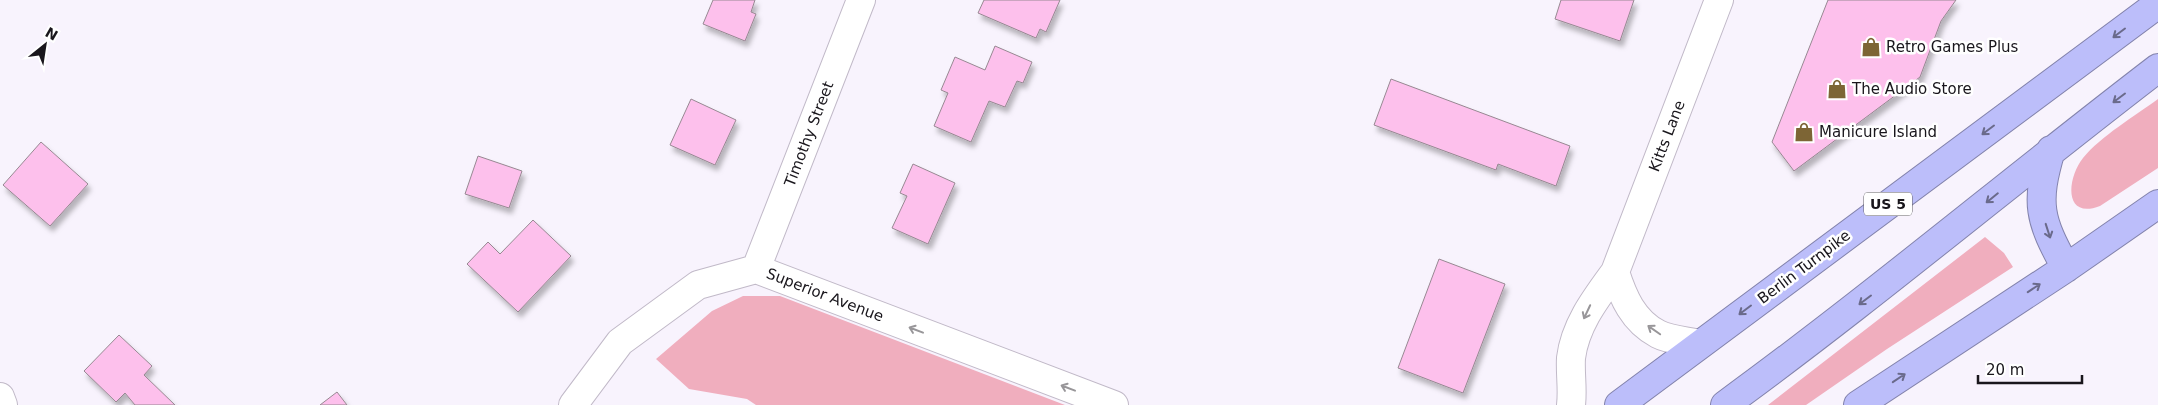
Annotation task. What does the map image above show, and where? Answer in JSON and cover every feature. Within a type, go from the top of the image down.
[{"type":"highway","name":"Berlin Turnpike","points":[[1618,405],[2158,4]]},
{"type":"highway","points":[[1725,405],[1876,292],[2051,150],[2158,68]]},
{"type":"highway","points":[[2051,150],[2042,180],[2041,208],[2048,235],[2066,268]]},
{"type":"highway","points":[[1858,405],[2066,268],[2158,204]]},
{"type":"street","name":"Timothy Street","points":[[756,269],[862,0]]},
{"type":"street","name":"Kitts Lane","points":[[1571,405],[1573,389],[1571,358],[1579,331],[1591,304],[1615,272],[1719,0]]},
{"type":"street","name":"Superior Avenue","points":[[573,405],[620,342],[698,285],[756,269],[1114,405]]},
{"type":"street","points":[[1615,272],[1621,292],[1632,313],[1658,334],[1700,344]]},
{"type":"street","points":[[0,397],[3,405]]},
{"type":"shaded area","points":[[2158,99],[2158,168],[2100,206],[2088,209],[2079,207],[2074,202],[2072,186],[2074,176],[2083,158],[2109,134]]},
{"type":"shaded area","points":[[1985,237],[2004,253],[2013,267],[1887,349],[1806,405],[1768,405]]},
{"type":"shaded area","points":[[743,296],[780,296],[1065,405],[756,405],[747,399],[689,389],[656,359],[712,311]]},
{"type":"building","points":[[713,0],[755,0],[751,12],[756,14],[745,41],[703,24]]},
{"type":"building","points":[[984,0],[1060,0],[1046,32],[1040,29],[1036,38],[978,13]]},
{"type":"building","points":[[1561,0],[1634,0],[1620,41],[1555,19]]},
{"type":"building","points":[[1828,0],[1956,0],[1941,21],[1920,77],[1794,171],[1772,142]]},
{"type":"building","points":[[995,46],[1032,62],[1023,83],[1017,81],[1005,107],[989,101],[971,142],[934,126],[948,93],[941,90],[955,57],[985,70]]},
{"type":"building","points":[[1391,79],[1570,146],[1556,186],[1498,164],[1496,170],[1374,125]]},
{"type":"building","points":[[691,99],[736,120],[715,165],[670,145]]},
{"type":"building","points":[[41,142],[88,184],[50,226],[3,185]]},
{"type":"building","points":[[478,156],[522,171],[509,208],[465,194]]},
{"type":"building","points":[[913,164],[955,183],[928,244],[892,228],[907,196],[900,193]]},
{"type":"building","points":[[533,220],[571,256],[518,312],[467,264],[488,242],[500,254]]},
{"type":"building","points":[[1439,259],[1505,284],[1463,393],[1398,368]]},
{"type":"building","points":[[119,335],[152,366],[144,375],[175,405],[135,405],[125,393],[116,402],[84,371]]},
{"type":"building","points":[[337,392],[347,405],[320,405]]},
{"type":"place","name":"Retro Games Plus","points":[[1871,47]]},
{"type":"place","name":"The Audio Store","points":[[1837,89]]},
{"type":"place","name":"Manicure Island","points":[[1804,132]]}]
